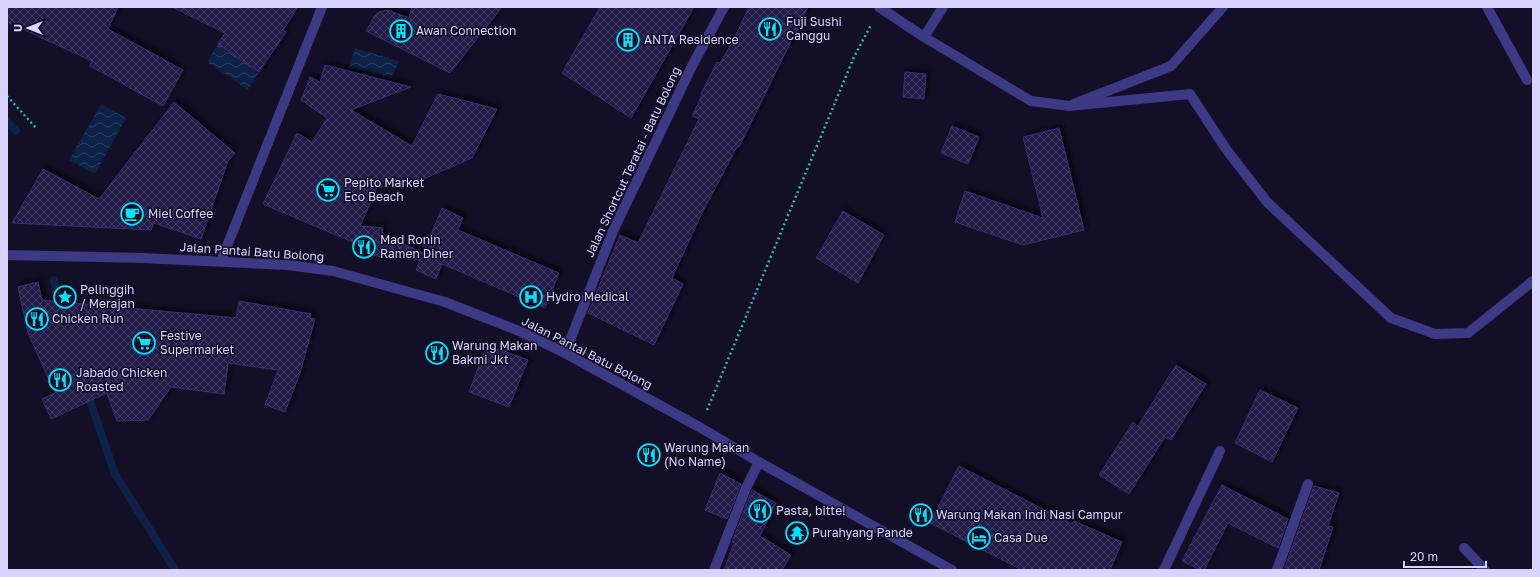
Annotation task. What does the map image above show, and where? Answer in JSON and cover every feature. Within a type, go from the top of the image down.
[{"type":"street","points":[[221,261],[322,7]]},
{"type":"street","name":"Jalan Shortcut Teratai - Batu Bolong","points":[[564,353],[613,231],[692,66],[724,7]]},
{"type":"street","points":[[924,37],[942,7]]},
{"type":"street","points":[[1069,106],[1171,66],[1223,7]]},
{"type":"street","points":[[1487,7],[1527,80]]},
{"type":"street","points":[[880,8],[924,37],[1031,101],[1069,106],[1190,94],[1226,149],[1267,202],[1391,318],[1435,334],[1468,333],[1533,281]]},
{"type":"street","name":"Jalan Pantai Batu Bolong","points":[[7,254],[221,261],[287,265],[333,271],[445,302],[519,331],[564,353],[701,428],[951,570]]},
{"type":"street","points":[[1164,570],[1220,451]]},
{"type":"street","points":[[714,570],[746,488],[759,462]]},
{"type":"street","points":[[1277,570],[1308,484]]},
{"type":"street","points":[[1464,548],[1485,570]]},
{"type":"path","points":[[704,416],[854,56],[880,8]]},
{"type":"path","points":[[7,96],[37,129]]},
{"type":"water","points":[[218,44],[259,72],[248,90],[207,62]]},
{"type":"water","points":[[355,48],[399,61],[391,78],[349,67]]},
{"type":"water","points":[[101,104],[126,118],[95,174],[69,160]]},
{"type":"building","points":[[7,7],[118,7],[108,29],[183,70],[163,106],[90,66],[92,61],[7,22]]},
{"type":"building","points":[[172,7],[298,7],[283,30],[286,32],[259,72],[218,44],[225,33]]},
{"type":"building","points":[[412,7],[502,7],[450,73],[366,31],[375,15],[379,12],[388,10],[409,18]]},
{"type":"building","name":"ANTA Residence","points":[[600,7],[694,7],[631,118],[562,73]]},
{"type":"building","points":[[749,7],[808,7],[739,147],[737,147],[701,215],[672,278],[683,284],[654,345],[588,313],[620,235],[638,243],[699,119],[692,116],[702,95],[701,94],[717,62],[720,63],[732,43]]},
{"type":"building","points":[[325,65],[411,87],[351,110],[412,146],[438,94],[497,109],[472,158],[407,186],[400,186],[380,181],[360,226],[383,228],[382,234],[423,253],[442,208],[463,218],[458,230],[559,273],[545,308],[442,264],[436,279],[416,270],[420,260],[356,254],[357,244],[263,204],[297,133],[312,142],[327,118],[301,100],[310,77],[320,82]]},
{"type":"building","points":[[905,72],[926,74],[924,99],[903,97]]},
{"type":"building","points":[[174,102],[235,153],[228,161],[201,239],[154,223],[151,230],[12,223],[43,169],[99,199]]},
{"type":"building","points":[[952,126],[979,137],[968,164],[941,153]]},
{"type":"building","points":[[1059,128],[1084,230],[1023,245],[955,222],[965,191],[1043,218],[1023,137]]},
{"type":"building","points":[[843,211],[884,235],[858,283],[816,258]]},
{"type":"building","points":[[38,282],[42,300],[236,318],[239,301],[311,314],[310,318],[315,319],[300,373],[285,412],[265,405],[278,370],[228,363],[224,394],[171,387],[148,420],[117,421],[107,393],[51,419],[42,399],[55,393],[28,333],[18,287]]},
{"type":"building","points":[[487,345],[528,360],[509,407],[469,392]]},
{"type":"building","points":[[1176,365],[1206,384],[1171,440],[1165,437],[1129,494],[1099,475],[1133,422],[1138,426]]},
{"type":"building","points":[[1260,390],[1298,408],[1272,462],[1235,443]]},
{"type":"building","points":[[959,466],[1072,524],[1074,521],[1122,542],[1110,570],[1022,570],[930,523]]},
{"type":"building","points":[[720,473],[741,484],[727,519],[705,510]]},
{"type":"building","points":[[1222,485],[1288,519],[1278,548],[1228,523],[1204,570],[1200,570],[1182,561]]},
{"type":"building","points":[[1314,486],[1339,493],[1328,526],[1333,527],[1319,570],[1284,570]]},
{"type":"building","points":[[752,490],[776,503],[760,536],[791,555],[782,570],[724,570],[734,543],[732,542]]},
{"type":"waterway","points":[[7,122],[16,131]]},
{"type":"waterway","points":[[54,280],[60,311]]},
{"type":"waterway","points":[[87,392],[115,474],[175,570]]},
{"type":"place","name":"Fuji Sushi Canggu","points":[[770,29]]},
{"type":"place","name":"Awan Connection","points":[[401,31]]},
{"type":"place","name":"ANTA Residence","points":[[628,40]]},
{"type":"place","name":"Pepito Market Eco Beach","points":[[328,190]]},
{"type":"place","name":"Miel Coffee","points":[[132,214]]},
{"type":"place","name":"Mad Ronin Ramen Diner","points":[[364,247]]},
{"type":"place","name":"Pelinggih / Merajan","points":[[65,297]]},
{"type":"place","name":"Hydro Medical","points":[[531,297]]},
{"type":"place","name":"Chicken Run","points":[[37,319]]},
{"type":"place","name":"Festive Supermarket","points":[[144,343]]},
{"type":"place","name":"Warung Makan Bakmi Jkt","points":[[437,353]]},
{"type":"place","name":"Jabado Chicken Roasted","points":[[60,380]]},
{"type":"place","name":"Warung Makan (No Name)","points":[[649,455]]},
{"type":"place","name":"Pasta, bitte!","points":[[760,511]]},
{"type":"place","name":"Warung Makan Indi Nasi Campur","points":[[921,515]]},
{"type":"place","name":"Purahyang Pande","points":[[797,533]]},
{"type":"place","name":"Casa Due","points":[[979,538]]}]
